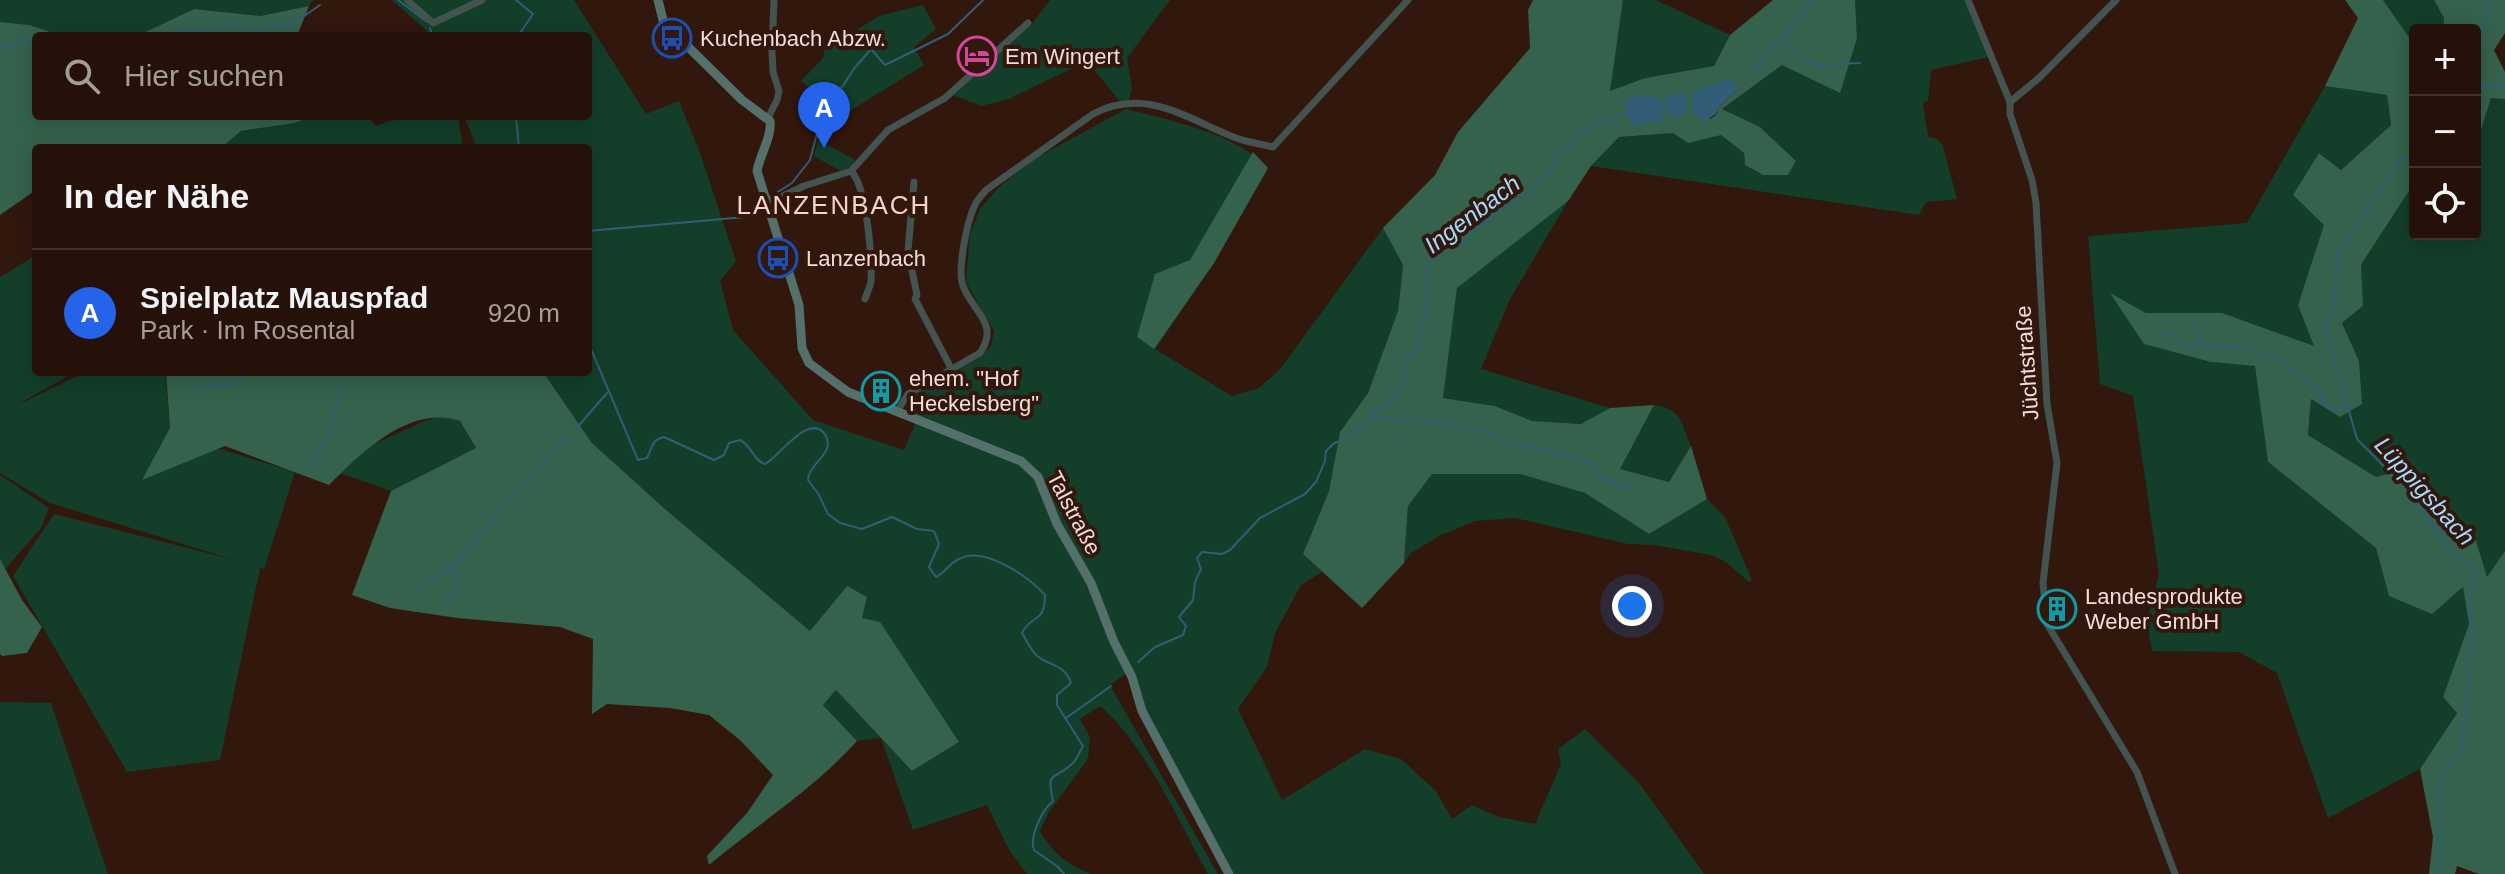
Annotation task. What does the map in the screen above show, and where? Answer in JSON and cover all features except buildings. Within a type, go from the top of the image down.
[{"type":"main road","points":[[658,0],[668,27],[742,100],[768,118]]},
{"type":"main road","name":"Talstraße","points":[[768,118],[771,131],[757,171],[799,305],[802,348],[809,363],[848,392],[1021,461],[1038,477],[1057,524],[1091,583],[1114,642],[1132,677],[1142,711],[1229,874]]},
{"type":"street","points":[[407,0],[433,23],[482,0]]},
{"type":"street","points":[[768,118],[779,91],[772,52],[774,0]]},
{"type":"street","points":[[898,410],[908,394],[980,353],[989,336],[988,328],[962,283],[963,249],[974,205],[1000,178],[1093,114],[1139,102],[1165,107],[1239,139],[1273,147],[1408,0]]},
{"type":"street","name":"Jüchtstraße","points":[[1968,0],[2010,102],[2010,114],[2032,180],[2036,203],[2047,404],[2057,463],[2043,583],[2047,624],[2137,772],[2175,874]]},
{"type":"street","points":[[2010,102],[2039,78],[2116,0]]},
{"type":"street","points":[[768,203],[804,186],[851,171],[888,130],[945,98],[1028,23]]},
{"type":"street","points":[[851,171],[857,177],[861,190],[868,246],[871,283],[865,299]]},
{"type":"street","points":[[914,182],[908,251],[917,295],[915,299],[952,370]]},
{"type":"green space","points":[[0,0],[313,0],[309,6],[260,16],[194,9],[145,32],[51,32],[29,25],[0,22]]},
{"type":"green space","points":[[392,0],[574,0],[646,114],[679,101],[736,261],[720,281],[733,330],[813,420],[904,450],[916,422],[906,407],[910,397],[979,358],[991,346],[994,331],[966,282],[970,234],[980,209],[1000,186],[1038,157],[1126,109],[1221,137],[1268,168],[1214,263],[1155,349],[1232,396],[1259,388],[1281,368],[1383,228],[1403,265],[1398,311],[1368,393],[1340,432],[1329,491],[1303,554],[1322,572],[1301,585],[1275,633],[1267,667],[1238,709],[1282,800],[1365,749],[1401,759],[1436,791],[1452,819],[1472,805],[1499,817],[1535,824],[1561,764],[1558,749],[1585,729],[1639,783],[1704,874],[1234,874],[1147,714],[1138,682],[1131,670],[1110,685],[1218,874],[1208,874],[1146,762],[1132,741],[1100,706],[1080,719],[1090,737],[1088,759],[1049,812],[1040,831],[1062,857],[1092,874],[1027,874],[1009,850],[987,805],[913,830],[881,738],[857,741],[823,705],[836,690],[912,771],[959,742],[862,618],[847,586],[810,631],[592,443],[546,376],[592,376],[592,144],[475,144],[466,120],[592,120],[592,32],[427,31]]},
{"type":"green space","points":[[1050,0],[1170,0],[1127,58],[1132,89],[1126,109],[1087,61],[1009,99],[981,106],[953,95],[1031,25]]},
{"type":"green space","points":[[1533,0],[1623,0],[1610,91],[1645,78],[1714,66],[1730,35],[1773,0],[1855,0],[1857,38],[1840,93],[1782,65],[1722,109],[1760,127],[1796,161],[1788,175],[1763,175],[1745,165],[1744,153],[1721,135],[1688,143],[1673,133],[1619,137],[1591,166],[1568,201],[1457,288],[1443,398],[1495,406],[1532,421],[1581,424],[1610,408],[1654,405],[1620,469],[1669,482],[1691,446],[1707,499],[1649,534],[1585,493],[1520,474],[1432,474],[1408,506],[1404,563],[1362,608],[1303,554],[1329,491],[1340,432],[1368,393],[1398,311],[1403,265],[1383,228],[1435,175],[1458,132],[1530,48],[1528,10]],"holes":[[[1729,80],[1736,91],[1719,107],[1716,115],[1710,119],[1715,86]]]},
{"type":"green space","points":[[1623,0],[1656,0],[1730,35],[1714,66],[1645,78],[1609,92]]},
{"type":"green space","points":[[1855,0],[1965,0],[1989,57],[1931,70],[1928,101],[1923,103],[1928,136],[1943,146],[1957,199],[1926,202],[1919,215],[1591,166],[1619,137],[1673,133],[1721,135],[1744,153],[1745,165],[1763,175],[1788,175],[1796,161],[1760,127],[1722,109],[1782,65],[1857,38]]},
{"type":"green space","points":[[2345,0],[2383,0],[2409,37],[2409,191],[2361,265],[2363,306],[2342,323],[2359,361],[2362,404],[2340,417],[2311,399],[2308,435],[2376,477],[2413,467],[2447,535],[2475,538],[2487,577],[2505,551],[2505,874],[2479,874],[2457,866],[2455,874],[2429,874],[2433,837],[2420,769],[2457,713],[2443,697],[2469,624],[2463,587],[2432,614],[2389,596],[2376,548],[2268,462],[2255,366],[2211,362],[2144,344],[2110,293],[2146,313],[2222,313],[2314,346],[2298,305],[2324,225],[2293,195],[2319,153],[2341,170],[2391,125],[2387,95],[2325,86],[2358,18]]},
{"type":"green space","points":[[2383,0],[2434,0],[2444,18],[2444,24],[2409,24],[2409,37]]},
{"type":"green space","points":[[2434,0],[2505,0],[2505,33],[2494,50],[2505,72],[2505,99],[2491,98],[2481,130],[2481,24],[2444,24],[2444,18]]},
{"type":"green space","points":[[923,5],[936,29],[914,47],[924,65],[843,115],[802,82],[823,58],[826,43],[879,16]]},
{"type":"green space","points":[[309,6],[299,32],[145,32],[194,9],[260,16]]},
{"type":"green space","points":[[0,22],[29,25],[51,32],[32,32],[32,120],[303,120],[241,131],[226,144],[32,144],[32,193],[0,215]]},
{"type":"green space","points":[[2325,86],[2387,95],[2391,125],[2341,170],[2320,153],[2325,225],[2298,305],[2315,347],[2222,313],[2146,313],[2111,295],[2211,362],[2255,365],[2268,462],[2376,548],[2389,596],[2463,586],[2469,624],[2443,697],[2457,713],[2420,769],[2328,818],[2277,673],[2239,652],[2152,651],[2147,621],[2159,574],[2133,396],[2100,384],[2088,236],[2247,223]]},
{"type":"green space","points":[[2491,97],[2505,99],[2505,551],[2487,578],[2447,536],[2413,467],[2376,477],[2308,435],[2311,398],[2359,361],[2342,323],[2363,306],[2361,266],[2409,191],[2409,240],[2481,240],[2481,130]]},
{"type":"green space","points":[[303,120],[371,120],[376,126],[393,120],[459,120],[462,144],[226,144],[241,131]]},
{"type":"green space","points":[[818,140],[855,160],[852,166],[841,171],[814,156]]},
{"type":"green space","points":[[1253,152],[1268,168],[1214,263],[1154,349],[1137,337],[1155,274],[1190,260]]},
{"type":"green space","points":[[1568,201],[1509,301],[1481,369],[1610,408],[1582,424],[1532,421],[1495,406],[1443,398],[1457,287]]},
{"type":"green space","points":[[32,257],[32,376],[68,376],[13,407],[78,376],[165,376],[170,428],[217,448],[295,472],[264,569],[260,568],[220,760],[127,772],[13,576],[54,514],[235,560],[50,503],[0,473],[0,277]]},
{"type":"green space","points":[[166,376],[546,376],[592,443],[810,631],[847,586],[867,597],[862,618],[880,622],[959,742],[912,771],[836,690],[823,705],[857,741],[804,791],[709,865],[707,856],[747,813],[773,775],[741,741],[709,715],[670,708],[607,704],[592,714],[593,639],[560,627],[457,618],[390,608],[352,595],[391,491],[476,448],[460,421],[423,419],[405,425],[371,446],[329,485],[225,446],[142,480],[170,428]]},
{"type":"green space","points":[[1654,405],[1675,413],[1691,446],[1669,482],[1619,469]]},
{"type":"green space","points":[[445,416],[460,421],[476,448],[391,491],[340,473],[367,447],[427,420]]},
{"type":"green space","points":[[1431,474],[1520,474],[1585,493],[1649,534],[1707,499],[1725,517],[1752,580],[1749,582],[1726,562],[1711,555],[1654,545],[1628,544],[1515,518],[1475,521],[1439,536],[1411,553],[1404,563],[1408,506]]},
{"type":"green space","points":[[0,475],[49,508],[41,528],[5,569],[0,559]]},
{"type":"green space","points":[[0,559],[22,600],[42,627],[27,653],[0,654]]},
{"type":"green space","points":[[0,702],[51,703],[108,874],[0,874]]},
{"type":"water","points":[[1729,79],[1736,85],[1736,91],[1716,114],[1703,122],[1693,112],[1692,93]]},
{"type":"water","points":[[1684,93],[1687,111],[1677,116],[1667,114],[1664,97]]},
{"type":"water","points":[[1639,95],[1658,97],[1662,102],[1662,119],[1657,123],[1648,122],[1634,127],[1626,99]]},
{"type":"waterway","points":[[398,0],[427,22]]},
{"type":"waterway","points":[[516,0],[533,14],[521,32]]},
{"type":"waterway","points":[[770,197],[792,183],[810,160],[819,126],[836,92],[871,49],[885,65],[948,34],[983,0]]},
{"type":"waterway","name":"Ingenbach","points":[[1752,72],[1814,0]]},
{"type":"waterway","name":"Lüppigsbach","points":[[2481,35],[2492,0]]},
{"type":"waterway","points":[[178,32],[222,28],[231,23],[260,30],[270,25],[279,27],[297,21],[320,5]]},
{"type":"waterway","points":[[430,28],[431,32]]},
{"type":"waterway","points":[[0,46],[32,40]]},
{"type":"waterway","points":[[1783,42],[1803,59],[1825,68],[1835,64],[1860,63]]},
{"type":"waterway","points":[[2481,85],[2505,86]]},
{"type":"waterway","name":"Ingenbach","points":[[1138,662],[1155,647],[1183,635],[1186,626],[1179,617],[1193,600],[1195,582],[1201,569],[1197,558],[1202,552],[1222,554],[1230,550],[1260,518],[1305,494],[1316,482],[1326,451],[1354,434],[1377,408],[1390,404],[1397,397],[1406,358],[1419,345],[1418,335],[1426,320],[1429,263],[1444,249],[1465,243],[1470,233],[1511,203],[1530,194],[1537,181],[1551,171],[1559,152],[1571,147],[1578,133],[1629,112]]},
{"type":"waterway","points":[[516,120],[519,144]]},
{"type":"waterway","name":"Lüppigsbach","points":[[2409,157],[2400,160],[2338,254],[2333,312],[2325,327],[2357,439],[2412,495],[2450,551],[2475,568],[2469,599],[2473,648],[2466,661],[2470,677],[2461,748],[2441,776],[2441,874]]},
{"type":"waterway","points":[[592,231],[745,217],[762,203]]},
{"type":"waterway","points":[[2192,323],[2201,332],[2201,345]]},
{"type":"waterway","points":[[2161,335],[2168,332],[2183,344],[2255,348],[2260,358],[2271,355],[2283,361],[2285,366],[2320,391],[2322,403],[2327,408],[2348,408]]},
{"type":"waterway","points":[[592,351],[638,460],[647,458],[655,442],[664,437],[714,460],[724,455],[729,443],[740,440],[765,464],[803,432],[820,429],[826,436],[827,448],[808,480],[828,514],[840,523],[862,529],[892,517],[917,529],[934,531],[939,544],[929,567],[936,577],[957,559],[982,557],[1018,572],[1045,595],[1040,615],[1022,633],[1036,655],[1060,668],[1068,677],[1071,683],[1057,695],[1057,705],[1083,746],[1073,763],[1051,779],[1053,801],[1038,824],[1033,845],[1034,850],[1064,874]]},
{"type":"waterway","points":[[189,389],[234,384],[247,376]]},
{"type":"waterway","points":[[310,467],[333,426],[342,376]]},
{"type":"waterway","points":[[574,431],[607,393]]},
{"type":"waterway","points":[[1372,417],[1399,421],[1419,419],[1495,434],[1504,444],[1525,445],[1591,463],[1600,476],[1627,488]]},
{"type":"waterway","points":[[414,594],[427,581],[453,567],[505,504],[567,437]]},
{"type":"waterway","points":[[445,606],[459,585],[453,568]]},
{"type":"waterway","name":"Ingenbach","points":[[1066,718],[1111,686]]},
{"type":"place","name":"Kuchenbach Abzw.","points":[[672,38]]},
{"type":"place","name":"Em Wingert","points":[[977,56]]},
{"type":"place","name":"Spielplatz Mauspfad","points":[[824,148]]},
{"type":"place","name":"Lanzenbach","points":[[778,258]]},
{"type":"place","name":"ehem. \"Hof Heckelsberg\"","points":[[881,391]]},
{"type":"place","name":"Landesprodukte Weber GmbH","points":[[2057,609]]},
{"type":"district","name":"LANZENBACH","points":[[834,205]]}]
